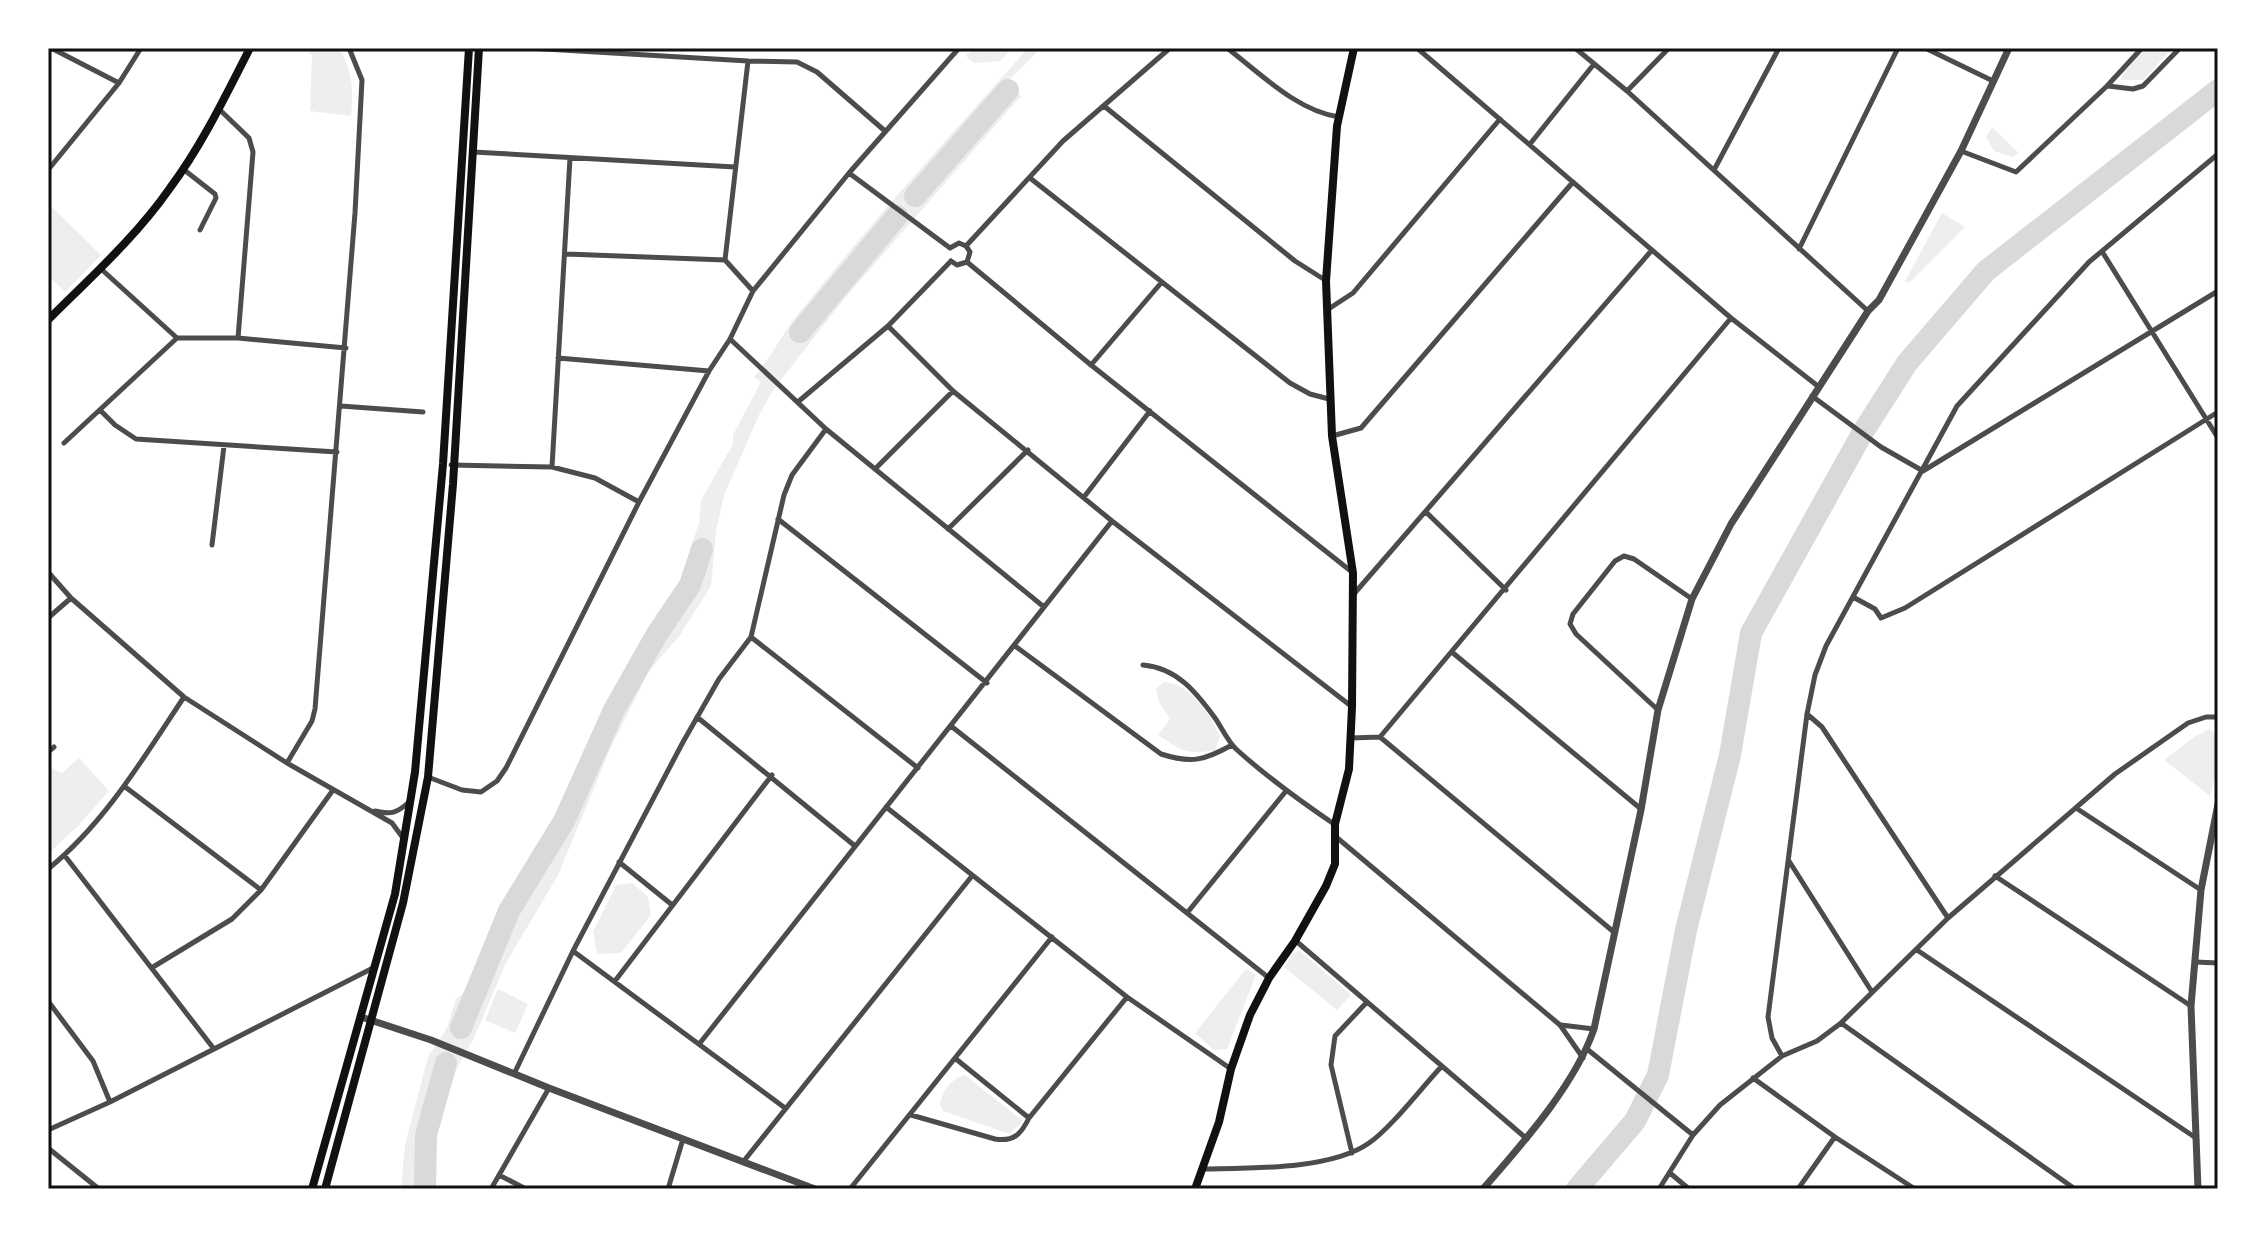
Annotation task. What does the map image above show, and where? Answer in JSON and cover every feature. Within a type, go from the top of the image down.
[{"type":"main road","points":[[48,320],[100,268],[170,188],[219,109],[250,48]]},
{"type":"main road","points":[[312,1189],[395,894],[411,801],[443,464],[469,48]]},
{"type":"main road","points":[[325,1189],[403,903],[428,777],[454,465],[479,48]]},
{"type":"main road","points":[[1195,1189],[1219,1122],[1231,1069],[1250,1015],[1269,978],[1295,941],[1326,886],[1335,864],[1335,824],[1349,769],[1353,573],[1332,436],[1325,311],[1339,117],[1354,48]]},
{"type":"main road","points":[[403,834],[419,826]]},
{"type":"street","points":[[51,48],[119,83]]},
{"type":"street","points":[[48,170],[119,83],[141,48]]},
{"type":"street","points":[[287,763],[312,721],[315,709],[346,348],[362,80],[349,48]]},
{"type":"street","points":[[528,48],[797,62],[817,72],[885,131]]},
{"type":"street","points":[[428,777],[462,790],[481,792],[497,781],[639,502],[709,371],[730,339],[753,291],[849,173],[959,48]]},
{"type":"street","points":[[966,246],[1063,141],[1170,48]]},
{"type":"street","points":[[1227,48],[1305,106],[1339,117]]},
{"type":"street","points":[[1417,48],[1731,318],[1819,387]]},
{"type":"street","points":[[1575,48],[1627,91],[1868,311]]},
{"type":"street","points":[[1627,91],[1669,48]]},
{"type":"street","points":[[1714,170],[1779,48]]},
{"type":"street","points":[[1799,249],[1898,48]]},
{"type":"street","points":[[1925,48],[1993,81]]},
{"type":"street","points":[[1483,1189],[1527,1139],[1587,1049],[1594,1029],[1641,810],[1658,710],[1692,599],[1731,524],[1868,311],[1879,300],[1961,151],[2009,48]]},
{"type":"street","points":[[1961,151],[2016,172],[2107,86],[2142,48]]},
{"type":"street","points":[[2107,86],[2133,89],[2143,86],[2180,48]]},
{"type":"street","points":[[725,260],[748,61]]},
{"type":"street","points":[[1529,145],[1594,64]]},
{"type":"street","points":[[1104,106],[1295,261],[1326,281]]},
{"type":"street","points":[[219,109],[249,138],[253,152],[238,338]]},
{"type":"street","points":[[1325,311],[1353,293],[1500,119]]},
{"type":"street","points":[[472,152],[735,167]]},
{"type":"street","points":[[1782,1056],[1772,1038],[1768,1017],[1807,714],[1815,675],[1826,646],[1957,406],[2089,262],[2218,154]]},
{"type":"street","points":[[552,467],[570,158]]},
{"type":"street","points":[[183,168],[215,194],[216,198],[200,230]]},
{"type":"street","points":[[849,173],[950,248]]},
{"type":"street","points":[[1030,178],[1290,383],[1310,394],[1329,399]]},
{"type":"street","points":[[1332,436],[1361,428],[1573,182]]},
{"type":"street","points":[[966,246],[955,244],[948,255],[957,265],[967,262]]},
{"type":"street","points":[[966,246],[970,255],[967,262]]},
{"type":"street","points":[[1353,596],[1652,250]]},
{"type":"street","points":[[2103,253],[2218,438]]},
{"type":"street","points":[[566,254],[725,260],[753,291]]},
{"type":"street","points":[[799,401],[888,326],[951,261]]},
{"type":"street","points":[[967,262],[1091,365],[1353,573]]},
{"type":"street","points":[[100,268],[177,338],[238,338],[346,348]]},
{"type":"street","points":[[1091,365],[1161,283]]},
{"type":"street","points":[[1923,471],[2218,291]]},
{"type":"street","points":[[1380,737],[1731,318]]},
{"type":"street","points":[[888,326],[953,391],[1112,521],[1352,707]]},
{"type":"street","points":[[64,443],[177,338]]},
{"type":"street","points":[[730,339],[787,389],[826,429],[1044,607]]},
{"type":"street","points":[[558,358],[709,371]]},
{"type":"street","points":[[875,469],[953,391]]},
{"type":"street","points":[[1812,396],[1881,447],[1923,471]]},
{"type":"street","points":[[341,406],[423,412]]},
{"type":"street","points":[[101,411],[136,439],[337,452]]},
{"type":"street","points":[[1084,497],[1150,411]]},
{"type":"street","points":[[1853,597],[1875,609],[1881,618],[1905,608],[2218,412]]},
{"type":"street","points":[[514,1074],[573,951],[697,717],[719,679],[751,637],[778,519],[792,475],[826,429]]},
{"type":"street","points":[[212,545],[224,446]]},
{"type":"street","points":[[948,529],[1028,450]]},
{"type":"street","points":[[443,464],[552,467],[595,478],[639,502]]},
{"type":"street","points":[[1427,513],[1506,590]]},
{"type":"street","points":[[778,519],[987,683]]},
{"type":"street","points":[[700,1043],[1112,521]]},
{"type":"street","points":[[1658,710],[1576,634],[1570,624],[1573,614],[1615,561],[1624,556],[1634,559],[1692,599]]},
{"type":"street","points":[[48,572],[71,598],[184,697],[287,763],[370,810],[403,834]]},
{"type":"street","points":[[48,618],[71,598]]},
{"type":"street","points":[[751,637],[918,768]]},
{"type":"street","points":[[1015,646],[1161,754],[1182,760],[1208,758],[1232,745]]},
{"type":"street","points":[[1453,653],[1641,810]]},
{"type":"street","points":[[1143,665],[1161,667],[1180,677],[1214,717],[1232,745],[1286,791],[1335,824]]},
{"type":"street","points":[[48,869],[65,856],[124,786],[184,697]]},
{"type":"street","points":[[1807,714],[1822,727],[1948,918]]},
{"type":"street","points":[[697,717],[772,775],[855,846]]},
{"type":"street","points":[[1659,1189],[1693,1135],[1720,1105],[1782,1056],[1817,1041],[1841,1023],[1948,918],[2115,774],[2170,734],[2206,717],[2218,717]]},
{"type":"street","points":[[951,726],[1269,978]]},
{"type":"street","points":[[1351,738],[1380,737],[1615,933]]},
{"type":"street","points":[[48,752],[54,747]]},
{"type":"street","points":[[615,981],[772,775]]},
{"type":"street","points":[[124,786],[261,890]]},
{"type":"street","points":[[153,967],[232,919],[261,890],[287,857],[333,790]]},
{"type":"street","points":[[1187,913],[1286,791]]},
{"type":"street","points":[[370,810],[389,814],[398,812],[411,801]]},
{"type":"street","points":[[2198,1189],[2191,1006],[2201,890],[2218,804]]},
{"type":"street","points":[[886,807],[1127,997],[1231,1069]]},
{"type":"street","points":[[2076,808],[2201,890]]},
{"type":"street","points":[[1334,835],[1560,1025],[1583,1058]]},
{"type":"street","points":[[65,856],[214,1049]]},
{"type":"street","points":[[1788,860],[1872,992]]},
{"type":"street","points":[[619,862],[671,904]]},
{"type":"street","points":[[743,1163],[972,876]]},
{"type":"street","points":[[1995,876],[2191,1006]]},
{"type":"street","points":[[850,1189],[1052,937]]},
{"type":"street","points":[[1295,941],[1527,1139]]},
{"type":"street","points":[[1917,950],[2197,1138]]},
{"type":"street","points":[[573,951],[785,1108]]},
{"type":"street","points":[[2195,962],[2218,963]]},
{"type":"street","points":[[48,1130],[110,1102],[374,968]]},
{"type":"street","points":[[911,1115],[1006,1141],[1022,1131],[1029,1118],[1127,997]]},
{"type":"street","points":[[48,1001],[93,1061],[110,1102]]},
{"type":"street","points":[[1352,1153],[1331,1065],[1335,1036],[1367,1002]]},
{"type":"street","points":[[361,1017],[431,1040],[812,1189]]},
{"type":"street","points":[[1841,1023],[2075,1189]]},
{"type":"street","points":[[1560,1025],[1594,1029]]},
{"type":"street","points":[[1587,1049],[1693,1135]]},
{"type":"street","points":[[956,1059],[1029,1118]]},
{"type":"street","points":[[1204,1169],[1279,1168],[1352,1153],[1371,1142],[1442,1066]]},
{"type":"street","points":[[1753,1078],[1915,1189]]},
{"type":"street","points":[[491,1189],[549,1088]]},
{"type":"street","points":[[1798,1189],[1805,1186],[1835,1137]]},
{"type":"street","points":[[668,1189],[683,1138]]},
{"type":"street","points":[[48,1148],[99,1189]]},
{"type":"street","points":[[1670,1173],[1689,1189]]},
{"type":"street","points":[[499,1175],[526,1189]]},
{"type":"shaded area","points":[[304,48],[339,48],[351,80],[351,116],[310,111],[312,55]]},
{"type":"shaded area","points":[[973,48],[1013,48],[1000,61],[974,63],[966,56]]},
{"type":"shaded area","points":[[1028,48],[1041,48],[1007,82],[1021,96],[844,299],[773,390],[759,415],[724,495],[716,531],[711,586],[680,635],[649,671],[611,747],[558,875],[506,963],[474,1038],[457,1068],[434,1136],[432,1189],[401,1189],[405,1145],[428,1057],[447,1028],[456,999],[467,990],[528,861],[562,805],[648,636],[659,625],[680,582],[699,523],[701,500],[733,444],[733,435],[761,382],[754,377],[794,320],[855,245]]},
{"type":"shaded area","points":[[2146,48],[2173,48],[2143,80],[2121,80],[2123,73]]},
{"type":"shaded area","points":[[1992,127],[2019,153],[2012,157],[1994,151],[1986,137]]},
{"type":"shaded area","points":[[48,203],[101,255],[65,292],[48,275]]},
{"type":"shaded area","points":[[1942,213],[1965,227],[1909,283],[1905,281]]},
{"type":"shaded area","points":[[1165,682],[1183,689],[1205,710],[1220,736],[1215,750],[1185,750],[1158,735],[1170,719],[1159,702],[1156,688]]},
{"type":"shaded area","points":[[2209,729],[2218,737],[2218,765],[2210,796],[2164,760]]},
{"type":"shaded area","points":[[79,758],[109,791],[48,854],[48,766],[62,773]]},
{"type":"shaded area","points":[[632,883],[648,897],[651,915],[621,953],[597,954],[593,932],[616,885]]},
{"type":"shaded area","points":[[1300,951],[1351,995],[1337,1010],[1284,967],[1293,953]]},
{"type":"shaded area","points":[[1246,969],[1256,975],[1227,1049],[1214,1050],[1195,1033]]},
{"type":"shaded area","points":[[498,989],[528,1004],[515,1033],[485,1020]]},
{"type":"shaded area","points":[[965,1075],[1023,1121],[1010,1134],[943,1111],[940,1104],[945,1090]]},
{"type":"waterway","points":[[915,196],[1008,90]]},
{"type":"waterway","points":[[1577,1189],[1635,1121],[1658,1075],[1686,930],[1730,755],[1751,633],[1863,432],[1907,363],[1986,271],[2218,90]]},
{"type":"waterway","points":[[800,332],[897,216]]},
{"type":"waterway","points":[[461,1028],[509,911],[564,821],[614,710],[657,634],[690,585],[702,549]]},
{"type":"waterway","points":[[425,1189],[426,1135],[446,1063]]}]
